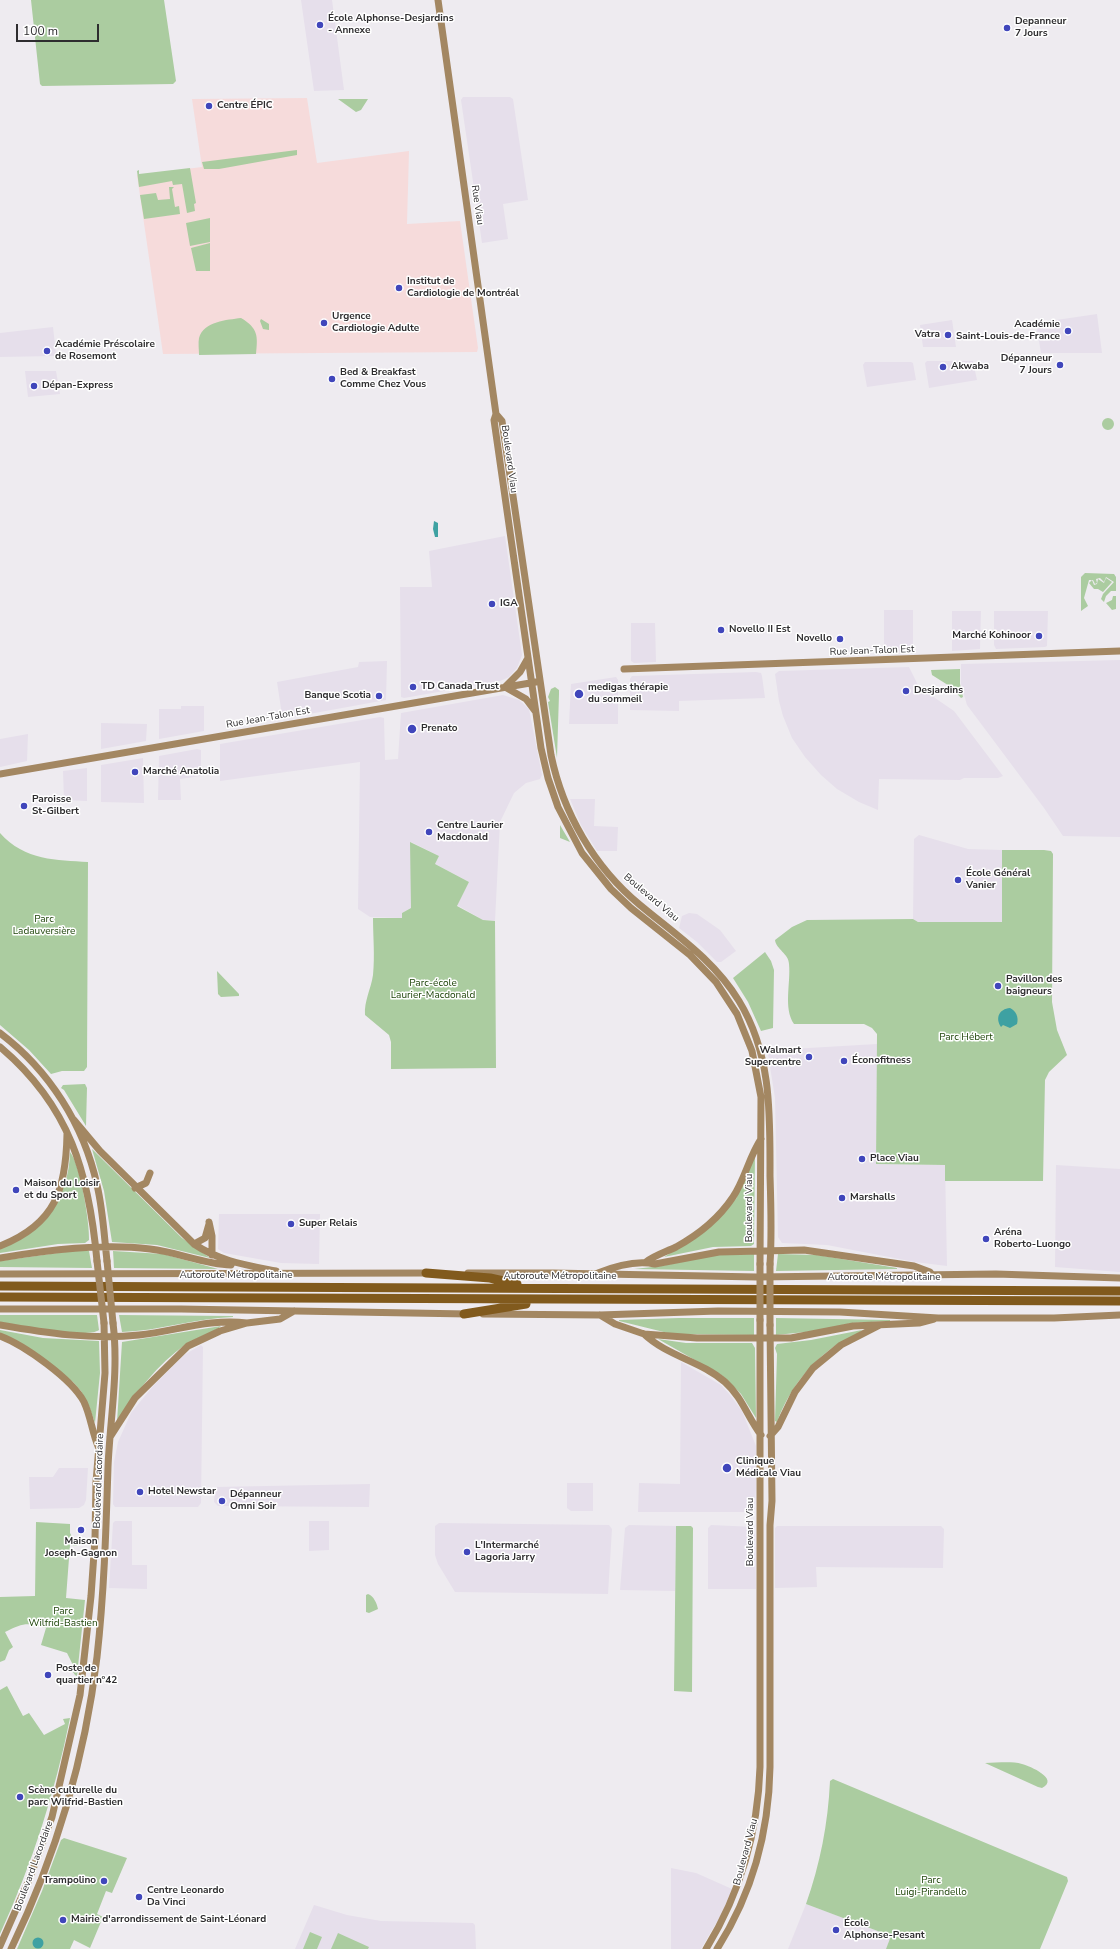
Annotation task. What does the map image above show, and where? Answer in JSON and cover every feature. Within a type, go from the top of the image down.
[{"type":"highway","points":[[426,1273],[490,1278],[536,1288]]},
{"type":"highway","name":"Autoroute Métropolitaine","points":[[0,1286],[1120,1291]]},
{"type":"highway","points":[[0,1297],[1120,1301]]},
{"type":"highway","points":[[464,1314],[550,1300]]},
{"type":"main road","name":"Rue Viau","points":[[438,0],[496,414]]},
{"type":"main road","name":"Boulevard Viau","points":[[496,414],[494,420],[531,683],[544,763],[551,790],[566,826],[582,853],[604,881],[624,902],[700,964],[721,989],[737,1014],[752,1051],[758,1078],[761,1103],[760,1767],[758,1805],[752,1842],[739,1884],[724,1918],[706,1949]]},
{"type":"main road","name":"Boulevard Viau","points":[[496,414],[502,421],[550,748],[557,781],[567,808],[584,840],[601,865],[622,889],[695,949],[715,968],[740,1002],[755,1033],[763,1056],[769,1091],[771,1250],[770,1436],[772,1501],[770,1525],[770,1767],[768,1806],[760,1846],[749,1883],[732,1923],[717,1949]]},
{"type":"main road","name":"Rue Jean-Talon Est","points":[[624,669],[1120,651]]},
{"type":"main road","points":[[528,658],[520,672],[505,687],[526,699],[536,713]]},
{"type":"main road","name":"Rue Jean-Talon Est","points":[[0,774],[540,681]]},
{"type":"main road","name":"Boulevard Lacordaire","points":[[0,1033],[21,1050],[44,1076],[74,1120],[88,1153],[97,1182],[106,1248],[115,1336],[116,1363],[110,1437],[103,1588],[97,1658],[86,1726],[71,1790],[58,1829],[37,1890],[10,1949]]},
{"type":"main road","name":"Boulevard Lacordaire","points":[[0,1047],[19,1064],[38,1086],[67,1131],[79,1158],[87,1186],[96,1248],[105,1336],[105,1378],[99,1448],[91,1596],[80,1695],[52,1817],[29,1880],[0,1946]]},
{"type":"main road","points":[[74,1120],[97,1148],[135,1188],[194,1244],[212,1255],[241,1265]]},
{"type":"main road","points":[[0,1246],[21,1236],[34,1227],[54,1203],[65,1173],[67,1131]]},
{"type":"main road","points":[[595,1274],[614,1267],[646,1262],[686,1241],[708,1225],[722,1211],[737,1192],[752,1152],[761,1139]]},
{"type":"main road","points":[[135,1188],[146,1183],[150,1173]]},
{"type":"main road","points":[[194,1244],[205,1238],[209,1222],[212,1236],[212,1255]]},
{"type":"main road","points":[[0,1258],[59,1249],[149,1249],[213,1263],[241,1265],[290,1274]]},
{"type":"main road","points":[[646,1262],[655,1264],[719,1252],[771,1250],[831,1252],[914,1266],[934,1274]]},
{"type":"main road","points":[[0,1274],[503,1272],[764,1277],[934,1274],[1048,1275],[1120,1278]]},
{"type":"main road","points":[[0,1309],[600,1315],[675,1312],[812,1312],[938,1318],[1054,1318],[1120,1315]]},
{"type":"main road","points":[[0,1325],[55,1334],[115,1336],[148,1334],[216,1322],[247,1323],[280,1319],[295,1311]]},
{"type":"main road","points":[[600,1315],[615,1324],[644,1334],[688,1338],[770,1339],[799,1338],[847,1327],[919,1324],[938,1318]]},
{"type":"main road","points":[[110,1437],[135,1398],[185,1349],[214,1333],[247,1323]]},
{"type":"main road","points":[[770,1436],[778,1427],[795,1392],[813,1368],[841,1345],[880,1325]]},
{"type":"main road","points":[[644,1334],[651,1341],[703,1368],[725,1382],[742,1402],[754,1426],[761,1436]]},
{"type":"main road","points":[[0,1336],[33,1354],[76,1391],[88,1411],[92,1433],[99,1448]]},
{"type":"shaded area","name":"École Alphonse-Desjardins - Annexe","points":[[301,0],[332,0],[344,90],[314,91]]},
{"type":"shaded area","points":[[463,97],[510,97],[513,99],[528,200],[503,204],[508,239],[482,243],[461,100]]},
{"type":"shaded area","points":[[307,98],[317,163],[409,151],[407,224],[460,221],[478,348],[477,352],[163,354],[137,175],[202,167],[192,99]]},
{"type":"shaded area","name":"Académie Saint-Louis-de-France","points":[[1097,314],[1102,353],[1041,353],[1036,323]]},
{"type":"shaded area","points":[[952,320],[956,347],[923,347],[920,325]]},
{"type":"shaded area","points":[[53,327],[56,354],[54,356],[0,357],[0,333]]},
{"type":"shaded area","points":[[927,361],[973,361],[977,380],[929,388],[925,363]]},
{"type":"shaded area","points":[[865,362],[911,362],[913,363],[916,380],[867,387],[863,365]]},
{"type":"shaded area","points":[[25,371],[56,371],[60,394],[28,397]]},
{"type":"shaded area","points":[[505,536],[522,655],[517,668],[509,677],[500,681],[404,698],[401,697],[400,587],[432,587],[429,551]]},
{"type":"shaded area","points":[[884,610],[913,610],[913,647],[911,652],[884,653]]},
{"type":"shaded area","points":[[952,611],[981,611],[980,649],[952,651]]},
{"type":"shaded area","points":[[994,611],[1048,611],[1047,646],[996,649],[994,645]]},
{"type":"shaded area","points":[[631,623],[655,623],[656,662],[634,663],[631,661]]},
{"type":"shaded area","points":[[1120,660],[1120,837],[1063,836],[1044,808],[967,705],[961,684],[961,664]]},
{"type":"shaded area","points":[[387,661],[386,700],[287,718],[282,715],[277,682],[358,667],[359,662]]},
{"type":"shaded area","points":[[909,667],[919,687],[954,711],[1003,776],[998,778],[964,778],[960,780],[879,779],[878,810],[859,802],[837,789],[821,775],[805,757],[792,738],[783,716],[775,674],[779,671]]},
{"type":"shaded area","points":[[761,673],[765,698],[679,701],[679,711],[630,710],[630,679],[632,676]]},
{"type":"shaded area","points":[[616,677],[618,680],[618,724],[569,724],[571,684]]},
{"type":"shaded area","points":[[503,695],[519,700],[529,709],[542,775],[540,779],[526,783],[514,793],[500,822],[495,921],[483,920],[457,905],[469,882],[435,864],[439,856],[411,842],[411,908],[402,913],[402,918],[370,917],[358,909],[360,762],[220,781],[220,744],[380,717],[384,718],[385,760],[398,759],[401,713]]},
{"type":"shaded area","points":[[181,706],[204,706],[204,731],[159,739],[159,709],[181,709]]},
{"type":"shaded area","points":[[101,723],[147,724],[146,741],[101,749]]},
{"type":"shaded area","points":[[28,734],[27,761],[0,767],[0,739]]},
{"type":"shaded area","points":[[197,749],[201,750],[201,776],[180,779],[181,800],[158,800],[159,756]]},
{"type":"shaded area","points":[[143,758],[144,803],[101,802],[101,765]]},
{"type":"shaded area","points":[[87,768],[87,801],[64,800],[63,771]]},
{"type":"shaded area","points":[[570,799],[595,799],[594,826],[618,827],[617,851],[597,851],[581,825]]},
{"type":"shaded area","name":"École Général Vanier","points":[[919,835],[968,849],[1002,850],[1002,922],[918,922],[913,919],[914,839]]},
{"type":"shaded area","points":[[689,913],[697,914],[720,930],[736,951],[721,962],[717,962],[697,942],[679,928],[682,916]]},
{"type":"shaded area","points":[[877,1044],[876,1164],[945,1165],[947,1266],[915,1262],[827,1245],[782,1243],[778,1237],[775,1098],[768,1054],[774,1050]]},
{"type":"shaded area","points":[[1056,1165],[1120,1169],[1120,1272],[1055,1267]]},
{"type":"shaded area","points":[[219,1214],[320,1214],[319,1264],[281,1263],[224,1253],[218,1249]]},
{"type":"shaded area","points":[[201,1345],[203,1347],[201,1503],[198,1507],[115,1507],[113,1504],[114,1462],[118,1442],[131,1413],[153,1386],[184,1355]]},
{"type":"shaded area","points":[[681,1362],[721,1385],[742,1411],[756,1446],[755,1510],[753,1512],[638,1512],[639,1483],[680,1484]]},
{"type":"shaded area","points":[[59,1468],[88,1468],[86,1500],[84,1505],[79,1508],[30,1509],[29,1477],[53,1477]]},
{"type":"shaded area","points":[[567,1483],[593,1483],[593,1511],[571,1511],[567,1508]]},
{"type":"shaded area","points":[[370,1484],[369,1507],[218,1506],[214,1502],[215,1487]]},
{"type":"shaded area","points":[[115,1521],[132,1521],[132,1565],[147,1565],[147,1589],[109,1588],[113,1523]]},
{"type":"shaded area","points":[[309,1521],[329,1521],[329,1550],[309,1551]]},
{"type":"shaded area","points":[[439,1523],[609,1525],[612,1529],[608,1594],[455,1592],[438,1564],[435,1555],[435,1526]]},
{"type":"shaded area","points":[[629,1525],[676,1526],[675,1591],[620,1590],[625,1528]]},
{"type":"shaded area","points":[[711,1525],[755,1527],[756,1589],[708,1589],[708,1528]]},
{"type":"shaded area","points":[[777,1526],[941,1526],[944,1529],[943,1568],[816,1567],[817,1587],[775,1588],[775,1528]]},
{"type":"shaded area","points":[[671,1868],[696,1873],[732,1889],[722,1913],[701,1949],[671,1949]]},
{"type":"shaded area","name":"École Alphonse-Pesant","points":[[806,1904],[892,1936],[886,1949],[788,1949]]},
{"type":"shaded area","points":[[314,1905],[347,1915],[381,1921],[473,1923],[475,1925],[476,1949],[295,1949]]},
{"type":"green space","points":[[31,0],[164,0],[176,81],[173,84],[42,86],[40,84]]},
{"type":"green space","points":[[338,99],[368,99],[361,110],[356,112]]},
{"type":"green space","points":[[297,150],[297,155],[219,169],[204,169],[202,162]]},
{"type":"green space","points":[[190,168],[196,203],[194,204],[195,211],[187,213],[182,184],[173,185],[172,181],[139,187],[137,171],[139,170],[139,174]]},
{"type":"green space","points":[[169,187],[174,187],[172,189],[175,207],[179,206],[180,214],[144,219],[140,195],[156,193],[158,200],[170,199]]},
{"type":"green space","points":[[210,218],[210,242],[190,246],[186,223]]},
{"type":"green space","points":[[210,243],[210,271],[196,271],[191,248]]},
{"type":"green space","points":[[241,318],[251,325],[256,333],[256,354],[199,355],[199,338],[206,328],[217,322]]},
{"type":"green space","points":[[261,319],[269,324],[269,330],[263,329],[260,321]]},
{"type":"green space","points":[[1108,418],[1112,420],[1114,424],[1112,428],[1108,430],[1104,428],[1102,424],[1104,420]]},
{"type":"green space","points":[[1085,573],[1114,574],[1116,577],[1116,591],[1111,591],[1106,596],[1104,602],[1101,599],[1103,594],[1114,582],[1106,577],[1104,582],[1100,578],[1096,579],[1097,583],[1095,584],[1093,580],[1089,580],[1084,598],[1088,606],[1081,611],[1081,577]]},
{"type":"green space","points":[[1106,578],[1112,582],[1103,592],[1098,589],[1094,589],[1089,583],[1092,580],[1094,585],[1097,584],[1098,579],[1104,583]]},
{"type":"green space","points":[[1113,596],[1116,596],[1116,609],[1112,610],[1106,603],[1112,600]]},
{"type":"green space","points":[[960,669],[960,684],[963,697],[961,698],[951,687],[932,675],[931,670]]},
{"type":"green space","points":[[555,687],[559,690],[557,758],[548,702],[550,701],[548,697],[551,689]]},
{"type":"green space","points":[[560,825],[570,842],[560,838]]},
{"type":"green space","name":"Parc Ladauversière","points":[[0,833],[20,849],[31,854],[65,861],[88,862],[87,1067],[84,1071],[62,1071],[51,1074],[29,1050],[0,1025]]},
{"type":"green space","name":"Parc-école Laurier-Macdonald","points":[[410,842],[439,856],[435,864],[469,882],[457,906],[483,920],[495,921],[496,1068],[391,1069],[391,1042],[389,1035],[365,1015],[373,975],[373,918],[402,918],[402,913],[411,908]]},
{"type":"green space","name":"Parc Hébert","points":[[1002,850],[1044,850],[1051,851],[1053,854],[1052,1002],[1057,1030],[1067,1055],[1049,1072],[1045,1080],[1043,1181],[945,1181],[945,1165],[876,1164],[877,1034],[872,1028],[864,1024],[794,1024],[789,1011],[788,1003],[788,960],[775,940],[792,927],[807,920],[913,919],[918,922],[1002,922]]},
{"type":"green space","points":[[765,952],[771,961],[774,970],[773,1028],[761,1031],[748,1002],[733,978]]},
{"type":"green space","points":[[217,971],[239,994],[239,996],[221,997],[218,994]]},
{"type":"green space","points":[[85,1084],[87,1088],[86,1126],[64,1090],[61,1088],[63,1085]]},
{"type":"green space","points":[[92,1149],[182,1238],[210,1258],[157,1245],[112,1242],[104,1191]]},
{"type":"green space","points":[[70,1152],[74,1158],[81,1180],[88,1221],[89,1240],[85,1243],[58,1244],[0,1253],[0,1249],[29,1233],[50,1211],[65,1184]]},
{"type":"green space","points":[[755,1155],[754,1244],[751,1246],[713,1247],[664,1257],[674,1251],[736,1199]]},
{"type":"green space","points":[[72,1251],[89,1251],[92,1268],[0,1267],[0,1261]]},
{"type":"green space","points":[[113,1251],[163,1254],[218,1269],[114,1268]]},
{"type":"green space","points":[[754,1254],[754,1271],[634,1269],[661,1266],[716,1255]]},
{"type":"green space","points":[[778,1254],[817,1255],[897,1269],[776,1271]]},
{"type":"green space","points":[[0,1315],[97,1315],[99,1330],[81,1333],[36,1328],[0,1322]]},
{"type":"green space","points":[[119,1315],[233,1316],[233,1317],[122,1332]]},
{"type":"green space","points":[[679,1318],[754,1318],[754,1335],[672,1334],[619,1321]]},
{"type":"green space","points":[[776,1318],[890,1321],[852,1323],[815,1331],[776,1335]]},
{"type":"green space","points":[[221,1326],[186,1344],[166,1361],[139,1390],[117,1422],[122,1342]]},
{"type":"green space","points":[[0,1330],[43,1338],[99,1341],[100,1373],[95,1423],[89,1406],[81,1391],[73,1382],[0,1333]]},
{"type":"green space","points":[[862,1330],[836,1345],[808,1370],[800,1379],[787,1399],[777,1422],[775,1421],[777,1354],[775,1348],[777,1344],[811,1340]]},
{"type":"green space","points":[[658,1339],[686,1343],[752,1343],[755,1348],[756,1418],[741,1394],[723,1376]]},
{"type":"green space","name":"Parc Wilfrid-Bastien","points":[[36,1522],[70,1524],[70,1533],[77,1546],[70,1545],[66,1598],[85,1600],[77,1676],[71,1669],[74,1667],[67,1653],[41,1645],[46,1628],[29,1624],[21,1625],[5,1632],[13,1647],[9,1650],[5,1660],[0,1662],[0,1597],[35,1596]]},
{"type":"green space","points":[[676,1526],[691,1526],[693,1528],[692,1692],[674,1691]]},
{"type":"green space","points":[[368,1594],[374,1598],[378,1609],[369,1613],[366,1612],[366,1595]]},
{"type":"green space","points":[[7,1686],[23,1716],[29,1713],[44,1735],[65,1724],[63,1719],[70,1718],[50,1801],[32,1855],[12,1908],[0,1934],[0,1690]]},
{"type":"green space","points":[[1004,1762],[1026,1765],[1042,1773],[1048,1781],[1042,1788],[1038,1787],[985,1763]]},
{"type":"green space","name":"Parc Luigi-Pirandello","points":[[833,1779],[1067,1877],[1068,1881],[1040,1949],[886,1949],[891,1936],[806,1904],[819,1859],[825,1828],[830,1781]]},
{"type":"green space","points":[[64,1838],[127,1858],[112,1893],[106,1891],[97,1914],[103,1917],[90,1948],[74,1940],[70,1949],[17,1949],[42,1891],[61,1840]]},
{"type":"green space","points":[[310,1932],[322,1937],[317,1949],[303,1949]]},
{"type":"green space","points":[[338,1933],[369,1947],[368,1949],[331,1949]]},
{"type":"water","points":[[434,521],[438,523],[438,537],[435,537],[433,529]]},
{"type":"water","points":[[1010,1008],[1016,1014],[1018,1019],[1017,1024],[1010,1028],[1003,1025],[1001,1027],[998,1020],[999,1014],[1003,1010]]},
{"type":"water","points":[[38,1937],[42,1939],[44,1943],[42,1947],[38,1949],[34,1947],[32,1943],[34,1939]]},
{"type":"place","name":"École Alphonse-Desjardins - Annexe","points":[[320,25]]},
{"type":"place","name":"Depanneur 7 Jours","points":[[1007,28]]},
{"type":"place","name":"Centre ÉPIC","points":[[209,106]]},
{"type":"place","name":"Institut de Cardiologie de Montréal","points":[[399,288]]},
{"type":"place","name":"Urgence Cardiologie Adulte","points":[[324,323]]},
{"type":"place","name":"Académie Saint-Louis-de-France","points":[[1068,331]]},
{"type":"place","name":"Vatra","points":[[948,335]]},
{"type":"place","name":"Académie Préscolaire de Rosemont","points":[[47,351]]},
{"type":"place","name":"Dépanneur 7 Jours","points":[[1060,365]]},
{"type":"place","name":"Akwaba","points":[[943,367]]},
{"type":"place","name":"Bed & Breakfast Comme Chez Vous","points":[[332,379]]},
{"type":"place","name":"Dépan-Express","points":[[34,386]]},
{"type":"place","name":"IGA","points":[[492,604]]},
{"type":"place","name":"Novello II Est","points":[[721,630]]},
{"type":"place","name":"Marché Kohinoor","points":[[1039,636]]},
{"type":"place","name":"Novello","points":[[840,639]]},
{"type":"place","name":"TD Canada Trust","points":[[413,687]]},
{"type":"place","name":"Desjardins","points":[[906,691]]},
{"type":"place","name":"medigas thérapie du sommeil","points":[[579,694]]},
{"type":"place","name":"Banque Scotia","points":[[379,696]]},
{"type":"place","name":"Prenato","points":[[412,729]]},
{"type":"place","name":"Marché Anatolia","points":[[135,772]]},
{"type":"place","name":"Paroisse St-Gilbert","points":[[24,806]]},
{"type":"place","name":"Centre Laurier Macdonald","points":[[429,832]]},
{"type":"place","name":"École Général Vanier","points":[[958,880]]},
{"type":"place","name":"Pavillon des baigneurs","points":[[998,986]]},
{"type":"place","name":"Walmart Supercentre","points":[[809,1057]]},
{"type":"place","name":"Éconofitness","points":[[844,1061]]},
{"type":"place","name":"Place Viau","points":[[862,1159]]},
{"type":"place","name":"Maison du Loisir et du Sport","points":[[16,1190]]},
{"type":"place","name":"Marshalls","points":[[842,1198]]},
{"type":"place","name":"Super Relais","points":[[291,1224]]},
{"type":"place","name":"Aréna Roberto-Luongo","points":[[986,1239]]},
{"type":"place","name":"Clinique Médicale Viau","points":[[727,1468]]},
{"type":"place","name":"Hotel Newstar","points":[[140,1492]]},
{"type":"place","name":"Dépanneur Omni Soir","points":[[222,1501]]},
{"type":"place","name":"Maison Joseph-Gagnon","points":[[81,1530]]},
{"type":"place","name":"L'Intermarché Lagoria Jarry","points":[[467,1552]]},
{"type":"place","name":"Poste de quartier n°42","points":[[48,1675]]},
{"type":"place","name":"Scène culturelle du parc Wilfrid-Bastien","points":[[20,1797]]},
{"type":"place","name":"Trampolino","points":[[104,1881]]},
{"type":"place","name":"Centre Leonardo Da Vinci","points":[[139,1897]]},
{"type":"place","name":"Mairie d'arrondissement de Saint-Léonard","points":[[63,1920]]},
{"type":"place","name":"École Alphonse-Pesant","points":[[836,1930]]}]
